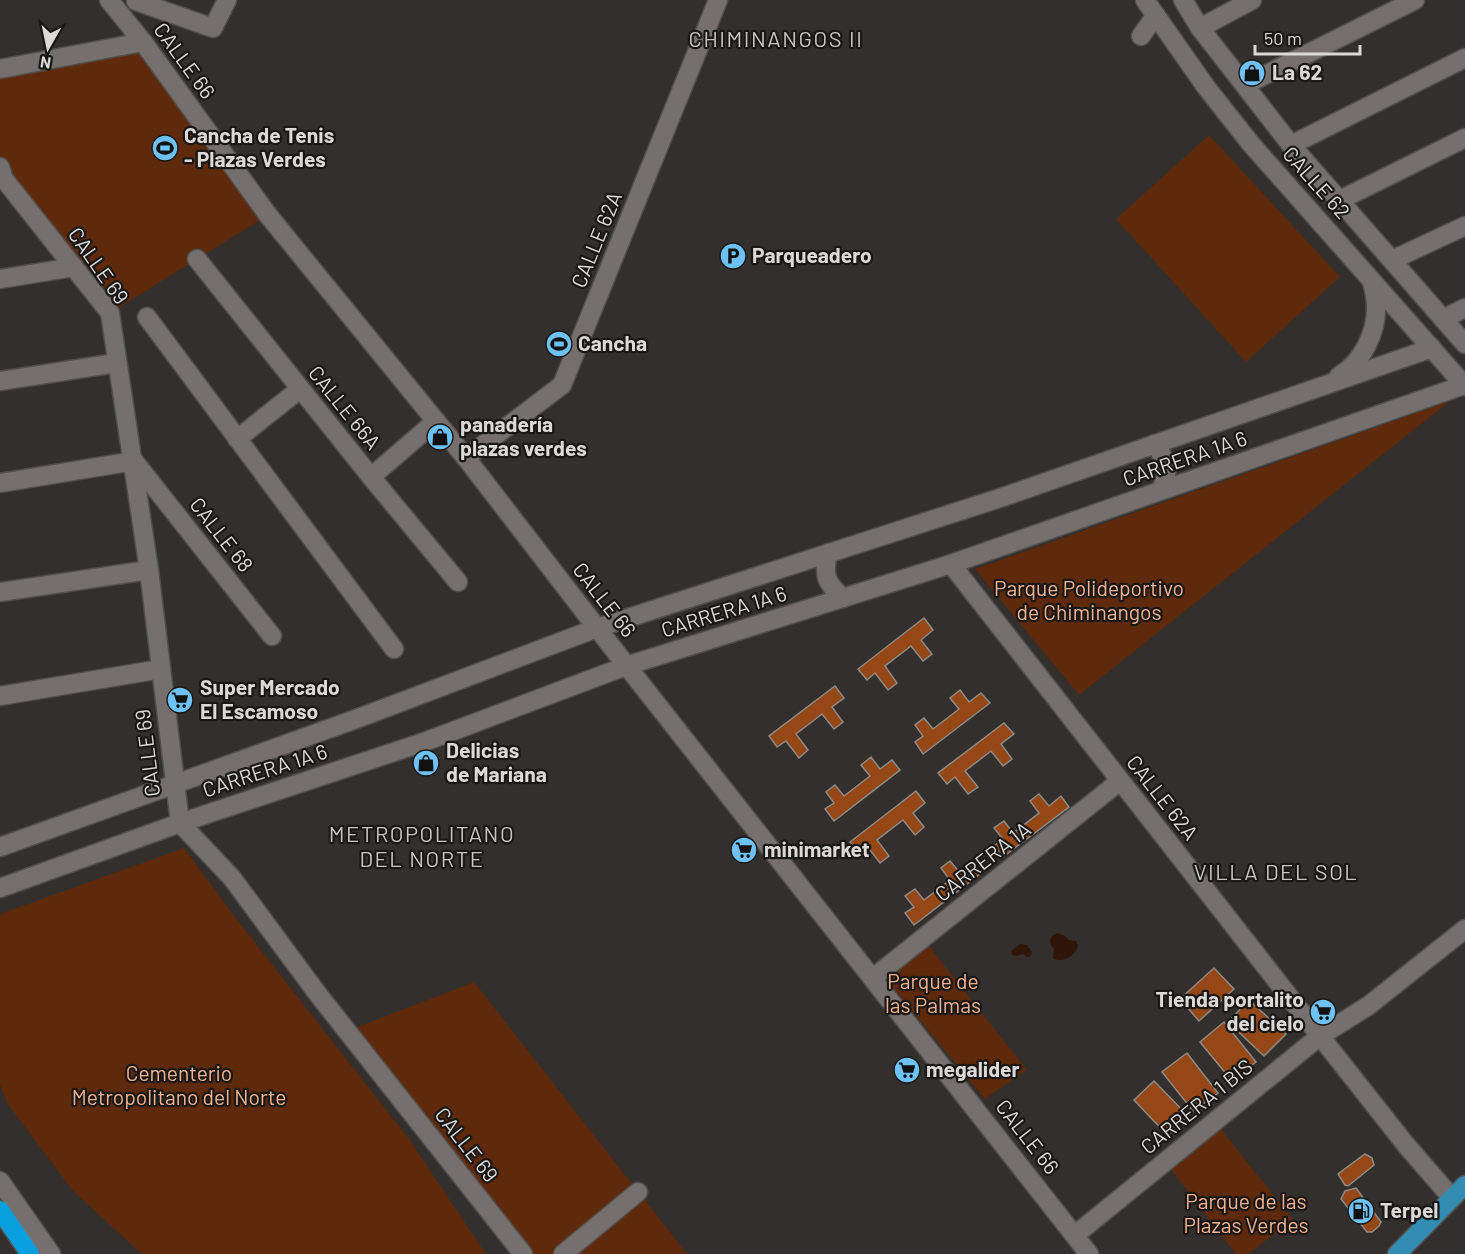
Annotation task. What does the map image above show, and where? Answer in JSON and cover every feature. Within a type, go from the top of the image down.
[{"type":"highway","points":[[0,1210],[30,1254]]},
{"type":"main road","points":[[1397,1254],[1465,1185]]},
{"type":"street","name":"CALLE 66","points":[[110,0],[268,215],[466,458],[626,666],[1089,1254]]},
{"type":"street","points":[[127,22],[136,0],[213,28],[227,0]]},
{"type":"street","name":"CALLE 62A","points":[[466,458],[562,385],[718,0]]},
{"type":"street","name":"CALLE 62","points":[[1145,0],[1206,87],[1251,144],[1465,386]]},
{"type":"street","name":"CALLE 62","points":[[1183,0],[1200,28],[1292,145],[1465,344]]},
{"type":"street","points":[[1200,28],[1252,0]]},
{"type":"street","points":[[1245,85],[1415,0]]},
{"type":"street","points":[[1142,36],[1156,15]]},
{"type":"street","points":[[0,69],[143,42]]},
{"type":"street","points":[[1292,145],[1465,58]]},
{"type":"street","points":[[1340,200],[1465,138]]},
{"type":"street","name":"CALLE 69","points":[[1,176],[110,314],[149,570],[180,823],[236,877],[316,993],[523,1254]]},
{"type":"street","points":[[1392,260],[1465,226]]},
{"type":"street","name":"CALLE 66A","points":[[197,259],[458,582]]},
{"type":"street","points":[[0,279],[74,267]]},
{"type":"street","points":[[1322,385],[1345,372],[1362,354],[1373,331],[1376,306],[1372,280]]},
{"type":"street","points":[[1443,319],[1465,308]]},
{"type":"street","points":[[147,317],[394,649]]},
{"type":"street","name":"CARRERA 1A 6","points":[[0,847],[174,786],[597,628],[1003,497],[1431,348]]},
{"type":"street","points":[[0,381],[116,363]]},
{"type":"street","name":"CARRERA 1A 6","points":[[0,888],[180,823],[424,742],[626,666],[951,564],[1465,386]]},
{"type":"street","points":[[237,439],[300,389]]},
{"type":"street","points":[[371,477],[436,421]]},
{"type":"street","points":[[1154,444],[1165,457],[1168,474],[1161,490]]},
{"type":"street","points":[[0,483],[134,461]]},
{"type":"street","name":"CALLE 68","points":[[134,461],[272,636]]},
{"type":"street","points":[[138,499],[157,490]]},
{"type":"street","points":[[828,554],[825,571],[830,587],[843,598]]},
{"type":"street","name":"CALLE 62A","points":[[951,564],[1406,1145],[1452,1198]]},
{"type":"street","points":[[0,592],[149,570]]},
{"type":"street","points":[[0,696],[161,669]]},
{"type":"street","name":"CARRERA 1A","points":[[873,978],[1120,781]]},
{"type":"street","name":"CARRERA 1 BIS","points":[[1075,1235],[1320,1036],[1368,1006],[1465,929]]},
{"type":"street","points":[[0,1181],[51,1254]]},
{"type":"street","points":[[563,1254],[639,1192]]},
{"type":"green space","points":[[143,42],[268,215],[110,313],[0,167],[0,69]]},
{"type":"green space","points":[[1209,135],[1340,277],[1246,362],[1116,219]]},
{"type":"green space","name":"Parque Polideportivo de Chiminangos","points":[[1450,401],[1079,695],[975,569]]},
{"type":"green space","name":"Cementerio Metropolitano del Norte","points":[[184,848],[238,921],[409,1139],[486,1254],[142,1254],[73,1191],[7,1103],[0,1084],[0,914]]},
{"type":"green space","name":"Parque de las Palmas","points":[[928,945],[1027,1070],[985,1099],[885,978]]},
{"type":"green space","points":[[474,982],[687,1254],[523,1254],[347,1031]]},
{"type":"green space","name":"Parque de las Plazas Verdes","points":[[1220,1128],[1293,1220],[1248,1254],[1236,1254],[1170,1168]]},
{"type":"shaded area","points":[[1058,933],[1069,940],[1076,941],[1078,946],[1068,958],[1060,960],[1053,958],[1054,948],[1050,941],[1052,936]]},
{"type":"shaded area","points":[[1020,944],[1027,945],[1032,952],[1031,956],[1012,955],[1011,951]]},
{"type":"building","points":[[924,618],[933,630],[921,640],[932,654],[923,661],[911,646],[885,666],[897,683],[888,690],[875,673],[867,680],[858,669]]},
{"type":"building","points":[[835,686],[844,698],[832,707],[843,722],[834,729],[822,714],[796,734],[808,750],[799,758],[786,741],[777,747],[769,736]]},
{"type":"building","points":[[960,690],[969,702],[981,693],[990,703],[923,754],[915,742],[923,736],[915,725],[924,718],[933,729],[959,709],[950,698]]},
{"type":"building","points":[[1004,723],[1014,734],[1001,744],[1012,759],[1003,766],[991,751],[965,771],[978,787],[968,794],[955,777],[947,784],[938,773]]},
{"type":"building","points":[[871,757],[880,769],[892,760],[900,770],[834,821],[825,809],[834,803],[826,792],[835,785],[844,796],[870,776],[861,765]]},
{"type":"building","points":[[916,791],[925,803],[913,813],[924,827],[915,835],[903,820],[877,840],[889,856],[880,863],[867,846],[859,853],[850,842]]},
{"type":"building","points":[[1039,794],[1049,806],[1061,796],[1069,807],[1003,857],[994,846],[1003,839],[994,828],[1004,821],[1013,833],[1039,813],[1030,801]]},
{"type":"building","points":[[950,861],[960,873],[972,864],[980,874],[914,925],[905,913],[914,907],[905,896],[915,889],[924,900],[950,880],[941,868]]},
{"type":"building","points":[[1214,968],[1234,989],[1199,1021],[1180,999]]},
{"type":"building","points":[[1249,1000],[1286,1034],[1264,1056],[1228,1022]]},
{"type":"building","points":[[1224,1022],[1256,1062],[1232,1081],[1200,1042]]},
{"type":"building","points":[[1187,1053],[1218,1093],[1193,1111],[1162,1072]]},
{"type":"building","points":[[1154,1081],[1188,1116],[1168,1136],[1134,1100]]},
{"type":"building","name":"Terpel","points":[[1365,1154],[1372,1158],[1374,1165],[1348,1186],[1345,1185],[1338,1174]]},
{"type":"building","name":"Terpel","points":[[1356,1188],[1381,1222],[1372,1232],[1367,1232],[1341,1199],[1345,1191]]},
{"type":"place","name":"La 62","points":[[1252,73]]},
{"type":"place","name":"Cancha de Tenis - Plazas Verdes","points":[[165,148]]},
{"type":"place","name":"Parqueadero","points":[[733,256]]},
{"type":"place","name":"Cancha","points":[[559,344]]},
{"type":"place","name":"panadería plazas verdes","points":[[440,437]]},
{"type":"place","name":"Super Mercado El Escamoso","points":[[180,700]]},
{"type":"place","name":"Delicias de Mariana","points":[[426,763]]},
{"type":"place","name":"minimarket","points":[[744,850]]},
{"type":"place","name":"Tienda portalito del cielo","points":[[1323,1012]]},
{"type":"place","name":"megalider","points":[[907,1070]]},
{"type":"place","name":"Terpel","points":[[1361,1211]]},
{"type":"district","name":"CHIMINANGOS II","points":[[776,39]]},
{"type":"district","name":"METROPOLITANO DEL NORTE","points":[[422,846]]},
{"type":"district","name":"VILLA DEL SOL","points":[[1276,872]]}]
